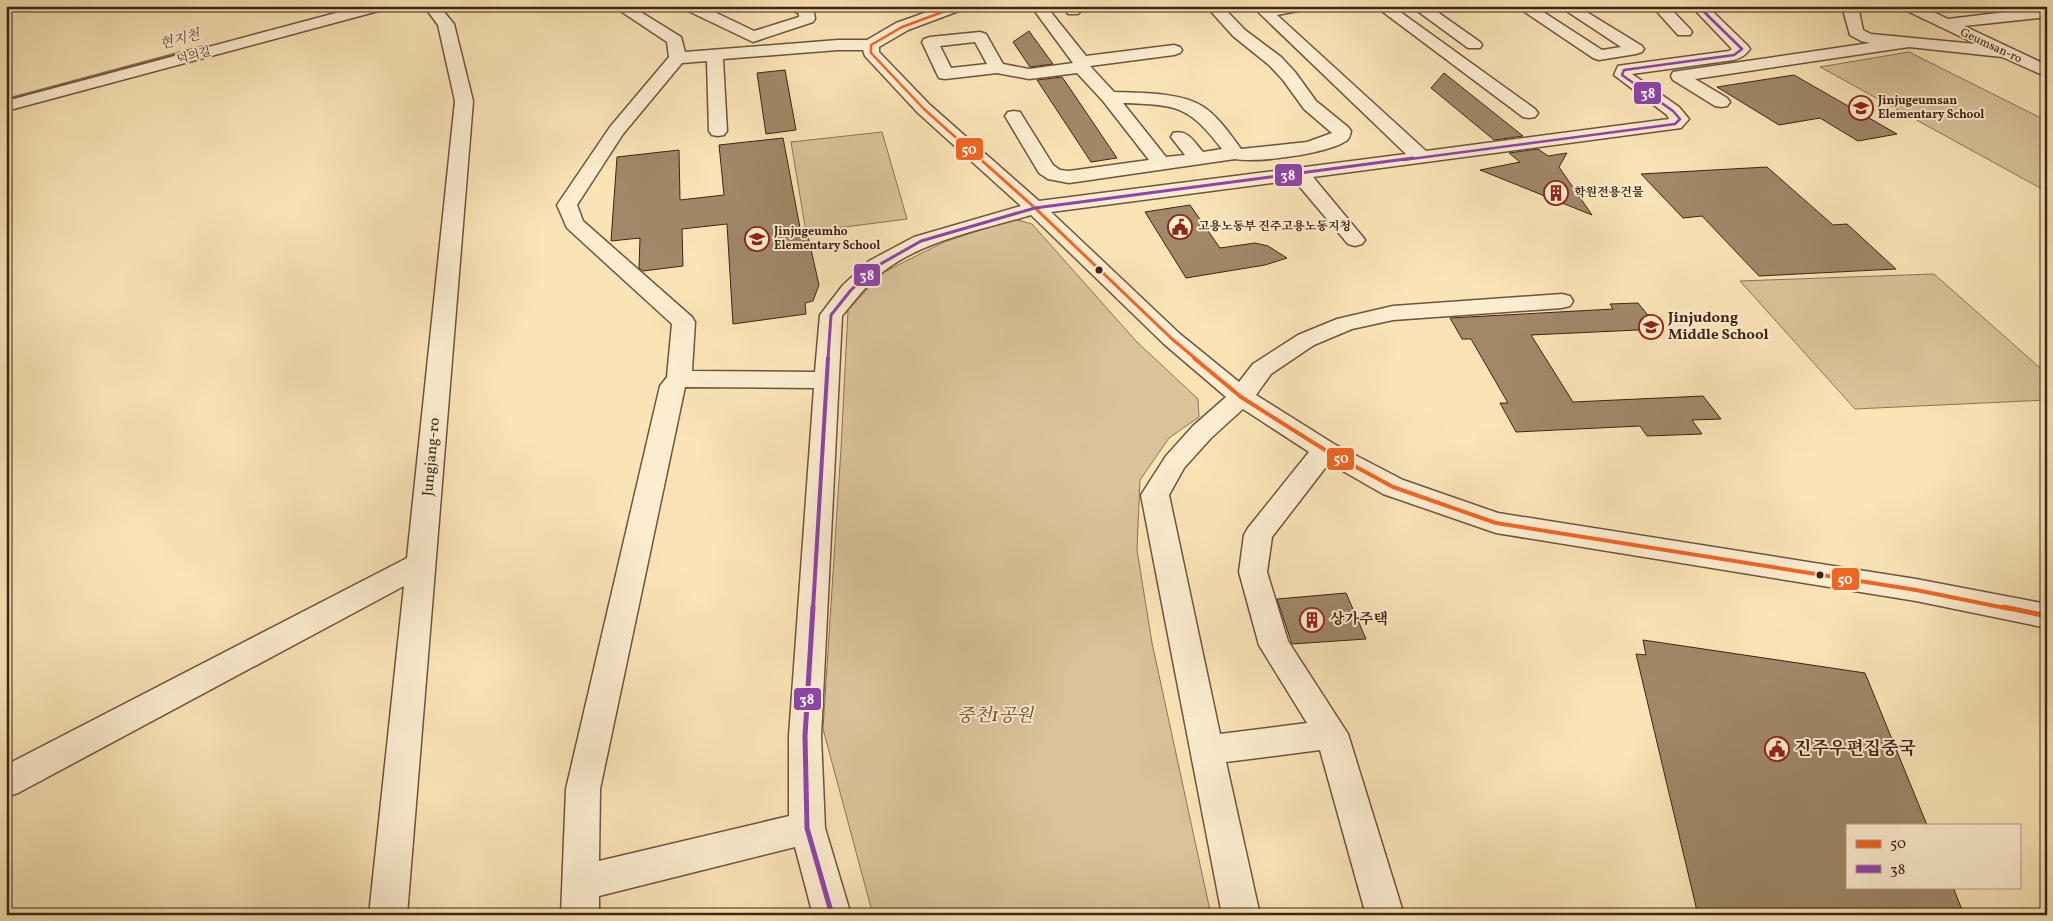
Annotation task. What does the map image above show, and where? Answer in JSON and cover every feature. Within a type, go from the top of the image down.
[{"type":"street","name":"덕의길","points":[[6,106],[381,6]]},
{"type":"street","name":"Jungjang-ro","points":[[388,915],[464,101],[446,24],[431,6]]},
{"type":"street","points":[[620,6],[675,40],[677,58]]},
{"type":"street","points":[[689,6],[752,38],[807,19],[803,8]]},
{"type":"street","points":[[807,828],[580,899],[584,789],[672,386],[679,379],[684,322],[574,224],[567,205],[616,131],[677,58],[838,45],[871,45],[896,30],[959,6]]},
{"type":"street","points":[[1038,6],[1081,65],[1109,97],[1161,164]]},
{"type":"street","points":[[1014,116],[1046,168],[1055,175],[1070,178],[1235,153],[1245,155],[1316,145],[1333,141],[1341,136],[1342,131],[1337,125],[1310,105],[1289,76],[1213,6]]},
{"type":"street","points":[[1262,9],[1303,6]]},
{"type":"street","points":[[1382,6],[1529,113]]},
{"type":"street","points":[[1523,6],[1599,55],[1636,49],[1566,6]]},
{"type":"street","points":[[1659,6],[1684,32]]},
{"type":"street","points":[[832,915],[807,828],[805,736],[831,315],[851,290],[877,266],[921,241],[1035,208],[1675,124],[1680,119],[1673,111],[1622,75],[1624,70],[1734,55],[1742,49],[1698,6]]},
{"type":"street","points":[[1850,6],[1856,32],[1867,38],[2004,52]]},
{"type":"street","name":"Geumsan-ro","points":[[1908,6],[2047,72]]},
{"type":"street","points":[[1420,7],[1474,45]]},
{"type":"street","points":[[1262,9],[1420,156]]},
{"type":"street","points":[[1945,24],[2047,12]]},
{"type":"street","points":[[1416,30],[1445,25]]},
{"type":"street","points":[[1721,102],[1680,76],[1911,42]]},
{"type":"street","points":[[871,45],[871,52],[877,60],[924,109],[1035,208],[1172,338],[1241,397],[1325,450],[1393,487],[1496,523],[1916,590],[2047,616]]},
{"type":"street","points":[[997,68],[1029,74],[1174,50]]},
{"type":"street","points":[[1266,55],[1307,50]]},
{"type":"street","points":[[715,55],[718,131]]},
{"type":"street","points":[[1109,97],[1135,98],[1184,105],[1195,109],[1235,153]]},
{"type":"street","points":[[1180,136],[1198,158]]},
{"type":"street","points":[[1298,172],[1355,240]]},
{"type":"street","points":[[1241,915],[1155,495],[1175,462],[1191,444],[1241,397],[1262,369],[1306,340],[1345,324],[1393,314],[1562,302]]},
{"type":"street","points":[[679,379],[827,380]]},
{"type":"street","points":[[1325,450],[1258,535],[1252,572],[1274,646],[1332,734],[1385,915]]},
{"type":"street","points":[[6,782],[422,563]]},
{"type":"street","points":[[1206,750],[1332,734]]},
{"type":"green space","points":[[1909,52],[2047,121],[2047,188],[2042,189],[1820,67]]},
{"type":"green space","points":[[882,132],[907,219],[806,232],[791,142]]},
{"type":"green space","name":"중천1공원","points":[[1014,219],[1032,224],[1136,341],[1198,399],[1199,417],[1169,438],[1140,480],[1137,550],[1152,643],[1211,915],[873,915],[823,729],[848,310],[882,273],[944,242]]},
{"type":"green space","points":[[1934,274],[2047,374],[2047,400],[1855,409],[1740,281]]},
{"type":"building","points":[[1029,31],[1053,64],[1030,67],[1013,42]]},
{"type":"building","points":[[785,70],[796,130],[766,134],[757,73]]},
{"type":"building","points":[[1444,73],[1523,136],[1494,140],[1431,88]]},
{"type":"building","points":[[1794,75],[1897,134],[1858,141],[1820,118],[1779,125],[1717,87]]},
{"type":"building","points":[[1062,77],[1117,158],[1091,162],[1037,80]]},
{"type":"building","points":[[783,138],[801,233],[803,236],[808,236],[819,285],[813,301],[805,303],[806,314],[733,324],[727,224],[682,229],[683,266],[643,271],[639,268],[640,238],[611,241],[617,157],[679,150],[680,200],[724,195],[719,145]]},
{"type":"building","name":"학원전용건물","points":[[1538,149],[1548,156],[1567,153],[1559,167],[1592,215],[1480,170],[1520,162],[1509,153]]},
{"type":"building","points":[[1767,167],[1833,225],[1847,224],[1896,269],[1759,276],[1702,216],[1683,218],[1641,174]]},
{"type":"building","name":"고용노동부 진주고용노동지청","points":[[1190,205],[1220,248],[1255,243],[1268,246],[1287,258],[1265,265],[1186,278],[1145,212]]},
{"type":"building","points":[[1638,303],[1659,329],[1531,335],[1573,402],[1703,396],[1721,419],[1692,420],[1702,434],[1647,436],[1640,426],[1516,432],[1500,403],[1508,403],[1471,339],[1462,339],[1450,318],[1613,309],[1610,304]]},
{"type":"building","name":"상가주택","points":[[1346,593],[1366,639],[1292,644],[1277,599]]},
{"type":"building","name":"진주우편집중국","points":[[1643,640],[1865,673],[1927,824],[1846,824],[1846,888],[1953,888],[1964,915],[1698,915],[1636,654],[1646,655]]},
{"type":"waterway","name":"현지천","points":[[6,101],[203,48]]},
{"type":"transit line","name":"50","points":[[959,6],[891,32],[871,45],[871,53],[924,109],[1035,208],[1172,339],[1241,397],[1325,450],[1393,487],[1496,523],[1916,590],[2047,616]]},
{"type":"transit line","name":"38","points":[[832,915],[807,828],[805,736],[831,315],[851,290],[877,266],[921,241],[1035,208],[1675,124],[1680,119],[1673,111],[1622,75],[1624,70],[1734,55],[1742,49],[1698,6]]},
{"type":"place","name":"Jinjugeumsan Elementary School","points":[[1861,108]]},
{"type":"place","name":"학원전용건물","points":[[1556,193]]},
{"type":"place","name":"고용노동부 진주고용노동지청","points":[[1180,227]]},
{"type":"place","name":"Jinjugeumho Elementary School","points":[[757,239]]},
{"type":"place","name":"Jinjudong Middle School","points":[[1651,327]]},
{"type":"place","name":"상가주택","points":[[1312,620]]},
{"type":"place","name":"진주우편집중국","points":[[1777,749]]}]
